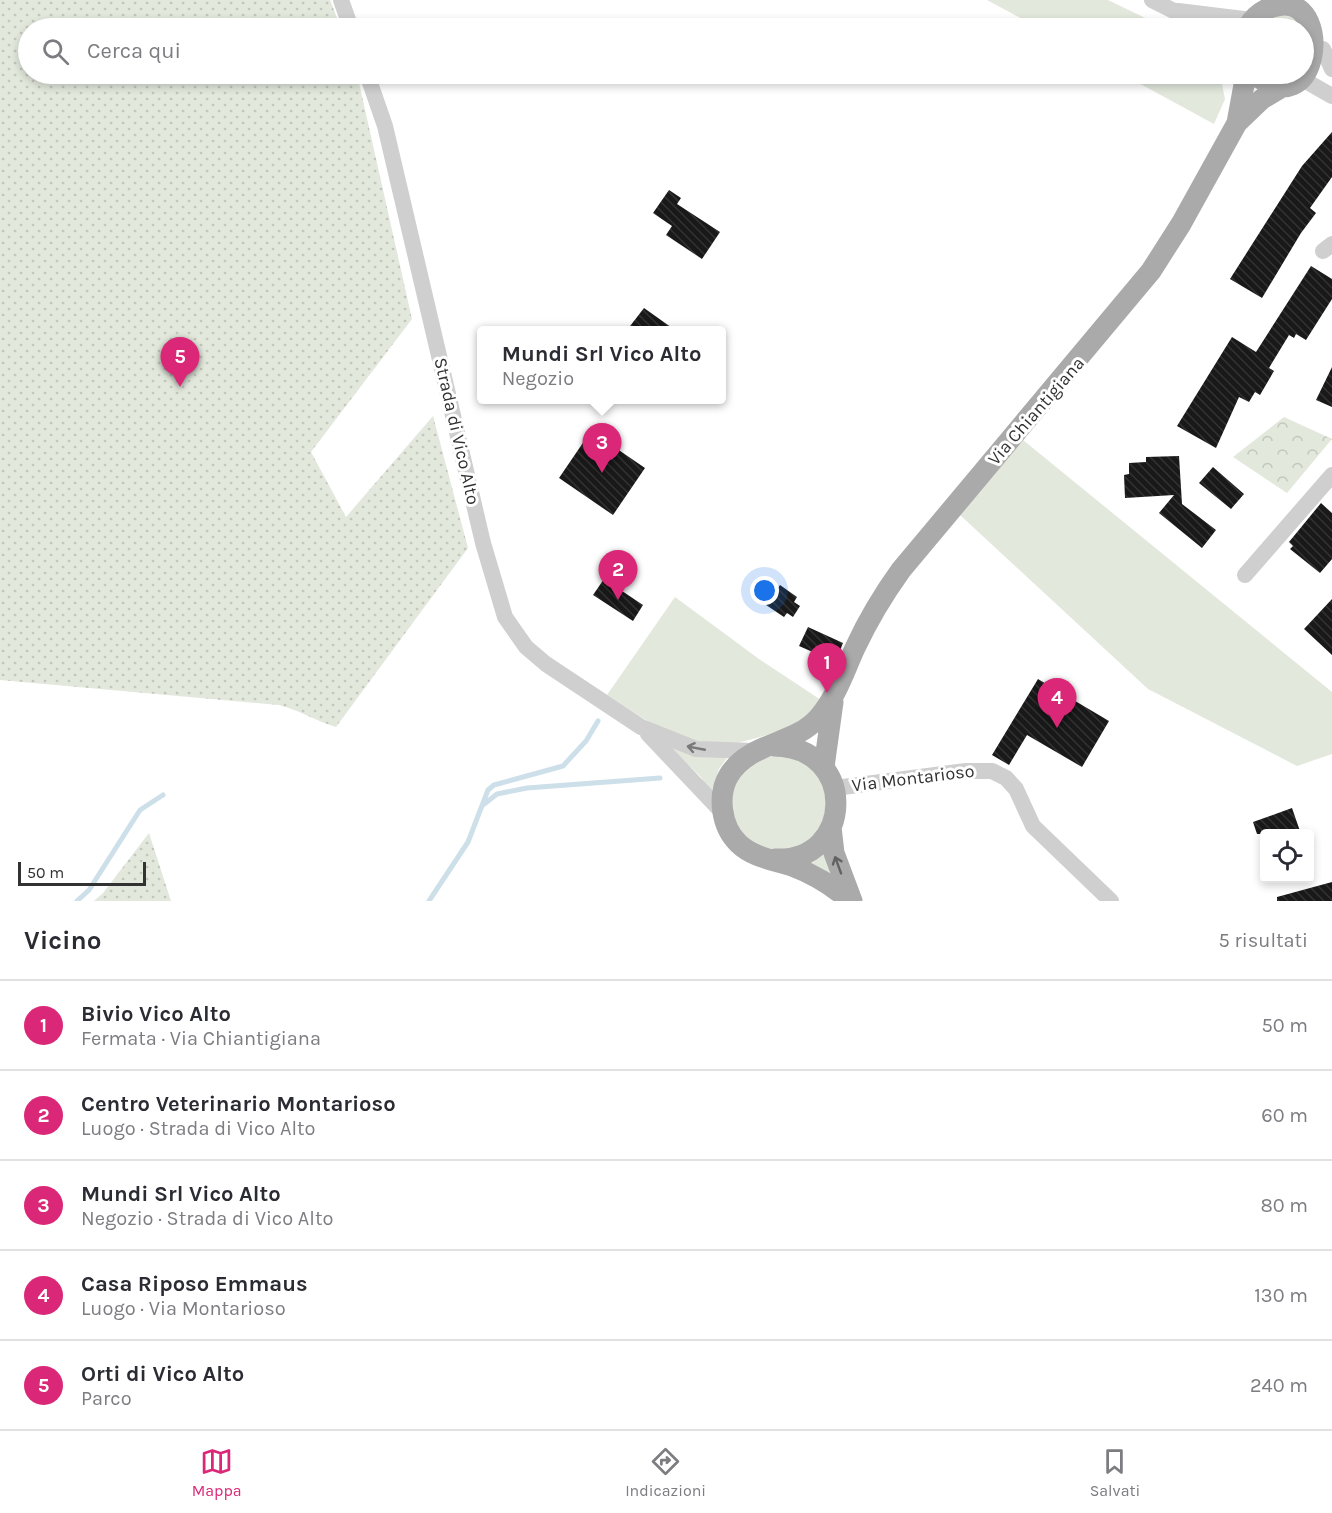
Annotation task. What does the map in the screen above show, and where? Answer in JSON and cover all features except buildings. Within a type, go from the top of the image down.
[{"type":"main road","points":[[1255,18],[1262,11],[1289,3],[1298,8],[1315,10],[1323,39],[1323,49]]},
{"type":"main road","name":"Via Chiantigiana","points":[[1314,67],[1320,62],[1323,49]]},
{"type":"main road","name":"Via Chiantigiana","points":[[1237,123],[1244,84]]},
{"type":"main road","name":"Via Chiantigiana","points":[[722,812],[722,794],[728,776],[739,761],[762,748],[792,738],[810,727],[834,696],[857,642],[887,588],[922,543],[1142,284],[1181,224],[1237,123],[1262,99],[1292,84]]},
{"type":"main road","name":"Via Chiantigiana","points":[[824,767],[834,696]]},
{"type":"main road","points":[[762,748],[790,746],[808,753],[824,767],[835,788],[837,801],[831,827],[834,853],[851,901]]},
{"type":"main road","points":[[722,812],[728,829],[737,842],[751,853],[808,873],[851,901]]},
{"type":"main road","points":[[767,859],[786,860],[805,854],[820,843],[831,827]]},
{"type":"street","points":[[341,0],[347,18]]},
{"type":"street","points":[[1152,0],[1190,18]]},
{"type":"street","points":[[1178,11],[1216,18]]},
{"type":"street","points":[[1323,49],[1332,69]]},
{"type":"street","name":"Strada di Vico Alto","points":[[370,84],[385,126],[500,605],[512,629],[536,656],[641,727],[696,749],[762,748]]},
{"type":"street","points":[[1297,84],[1332,96]]},
{"type":"street","points":[[1245,575],[1332,475]]},
{"type":"street","name":"Strada di Vico Alto","points":[[641,727],[722,812]]},
{"type":"street","name":"Via Montarioso","points":[[835,788],[966,771],[985,770],[999,773],[1013,785],[1033,826],[1111,901]]},
{"type":"green space","points":[[0,0],[330,0],[337,18],[18,18],[18,84],[359,84],[412,319],[311,452],[346,517],[433,416],[468,548],[336,727],[279,705],[0,680]]},
{"type":"green space","points":[[987,0],[1108,0],[1145,18],[1020,18]]},
{"type":"green space","points":[[1289,14],[1293,18],[1267,18]]},
{"type":"green space","points":[[1140,84],[1222,84],[1225,99],[1214,124]]},
{"type":"green space","points":[[1284,417],[1332,439],[1287,493],[1233,457]]},
{"type":"green space","points":[[1023,440],[1332,692],[1332,754],[1297,766],[1148,689],[960,515]]},
{"type":"green space","points":[[675,597],[759,659],[821,700],[808,714],[787,728],[738,743],[708,745],[692,742],[662,729],[607,695]]},
{"type":"green space","points":[[672,745],[727,758],[719,769],[711,794],[701,777],[672,749]]},
{"type":"green space","points":[[779,756],[797,760],[812,770],[822,785],[826,803],[822,821],[812,836],[797,846],[779,850],[761,846],[746,836],[736,821],[732,803],[736,785],[746,770],[761,760]]},
{"type":"green space","points":[[149,833],[171,901],[94,901],[103,893]]},
{"type":"green space","points":[[826,850],[842,887],[803,866],[814,861]]},
{"type":"waterway","points":[[429,901],[468,842],[488,790],[494,785],[563,766],[586,741],[598,721]]},
{"type":"waterway","points":[[483,805],[497,794],[527,788],[660,778]]},
{"type":"waterway","points":[[77,901],[89,890],[140,810],[163,795]]},
{"type":"place","name":"Orti di Vico Alto","points":[[180,387]]},
{"type":"place","name":"Mundi Srl Vico Alto","points":[[602,473]]},
{"type":"place","name":"Centro Veterinario Montarioso","points":[[618,600]]},
{"type":"place","name":"Bivio Vico Alto","points":[[827,693]]},
{"type":"place","name":"Casa Riposo Emmaus","points":[[1057,728]]}]
